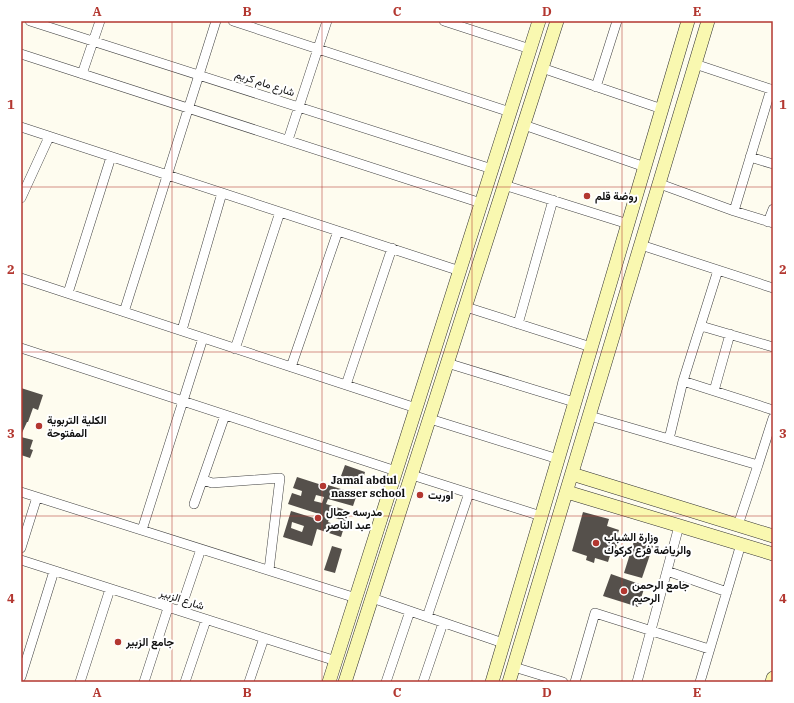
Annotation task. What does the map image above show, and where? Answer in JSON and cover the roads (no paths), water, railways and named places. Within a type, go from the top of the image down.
[{"type":"street","name":"شارع مام كريم","points":[[30,21],[492,169]]},
{"type":"street","points":[[82,74],[100,21]]},
{"type":"street","points":[[124,312],[216,21]]},
{"type":"street","points":[[233,21],[510,112]]},
{"type":"street","points":[[288,140],[327,21]]},
{"type":"street","points":[[444,21],[530,49]]},
{"type":"street","points":[[330,682],[539,21]]},
{"type":"street","points":[[345,682],[557,21]]},
{"type":"street","points":[[596,86],[617,21]]},
{"type":"street","points":[[492,682],[688,21]]},
{"type":"street","points":[[509,682],[708,21]]},
{"type":"street","points":[[21,54],[481,203]]},
{"type":"street","points":[[695,64],[772,89],[734,211]]},
{"type":"street","points":[[542,68],[662,109]]},
{"type":"street","points":[[524,125],[644,167]]},
{"type":"street","points":[[21,128],[460,270]]},
{"type":"street","points":[[21,198],[50,137]]},
{"type":"street","points":[[68,293],[111,157]]},
{"type":"street","points":[[750,157],[773,164]]},
{"type":"street","points":[[660,184],[734,211],[771,222],[773,209]]},
{"type":"street","points":[[504,185],[628,224]]},
{"type":"street","points":[[182,330],[222,193]]},
{"type":"street","points":[[518,324],[553,200]]},
{"type":"street","points":[[632,208],[650,215]]},
{"type":"street","points":[[236,348],[280,212]]},
{"type":"street","points":[[291,367],[338,231]]},
{"type":"street","points":[[641,245],[773,288]]},
{"type":"street","points":[[346,385],[392,248]]},
{"type":"street","points":[[669,439],[683,381],[718,270]]},
{"type":"street","points":[[21,278],[416,408]]},
{"type":"street","points":[[466,307],[591,348]]},
{"type":"street","points":[[701,326],[773,348]]},
{"type":"street","points":[[440,333],[456,337]]},
{"type":"street","points":[[714,391],[730,334]]},
{"type":"street","points":[[142,530],[203,338]]},
{"type":"street","points":[[21,348],[396,471]]},
{"type":"street","points":[[447,363],[574,402]]},
{"type":"street","points":[[683,381],[773,410]]},
{"type":"street","points":[[194,504],[204,480],[225,415]]},
{"type":"street","points":[[590,416],[758,465]]},
{"type":"street","points":[[430,418],[558,459]]},
{"type":"street","points":[[738,525],[773,418]]},
{"type":"street","points":[[572,474],[773,536]]},
{"type":"street","points":[[412,475],[541,516]]},
{"type":"street","points":[[204,480],[212,483],[280,478],[269,570]]},
{"type":"street","points":[[21,492],[356,598]]},
{"type":"street","points":[[567,492],[773,554]]},
{"type":"street","points":[[427,617],[468,493]]},
{"type":"street","points":[[21,548],[37,497]]},
{"type":"street","points":[[697,531],[702,514]]},
{"type":"street","points":[[637,682],[679,526]]},
{"type":"street","points":[[700,682],[741,544]]},
{"type":"street","points":[[180,612],[201,549]]},
{"type":"street","name":"شارع الزبير","points":[[21,560],[336,662]]},
{"type":"street","points":[[21,677],[54,571]]},
{"type":"street","points":[[667,571],[726,592]]},
{"type":"street","points":[[80,682],[110,589]]},
{"type":"street","points":[[372,598],[503,643]]},
{"type":"street","points":[[144,682],[168,608]]},
{"type":"street","points":[[386,682],[410,611]]},
{"type":"street","points":[[575,682],[595,613],[709,649]]},
{"type":"street","points":[[185,682],[206,620]]},
{"type":"street","points":[[423,682],[443,623]]},
{"type":"street","points":[[249,682],[264,638]]},
{"type":"street","points":[[514,667],[563,682]]},
{"type":"street","points":[[772,682],[773,678]]},
{"type":"place","name":"روضة قلم","points":[[587,196]]},
{"type":"place","name":"الكلية التربوية المفتوحة","points":[[39,426]]},
{"type":"place","name":"Jamal abdul nasser school","points":[[323,486]]},
{"type":"place","name":"اوربت","points":[[420,495]]},
{"type":"place","name":"مدرسه جمال عبد الناصر","points":[[318,518]]},
{"type":"place","name":"وزارة الشباب والرياضة فرع كركوك","points":[[596,543]]},
{"type":"place","name":"جامع الرحمن الرحيم","points":[[624,591]]},
{"type":"place","name":"جامع الزبير","points":[[118,642]]}]
